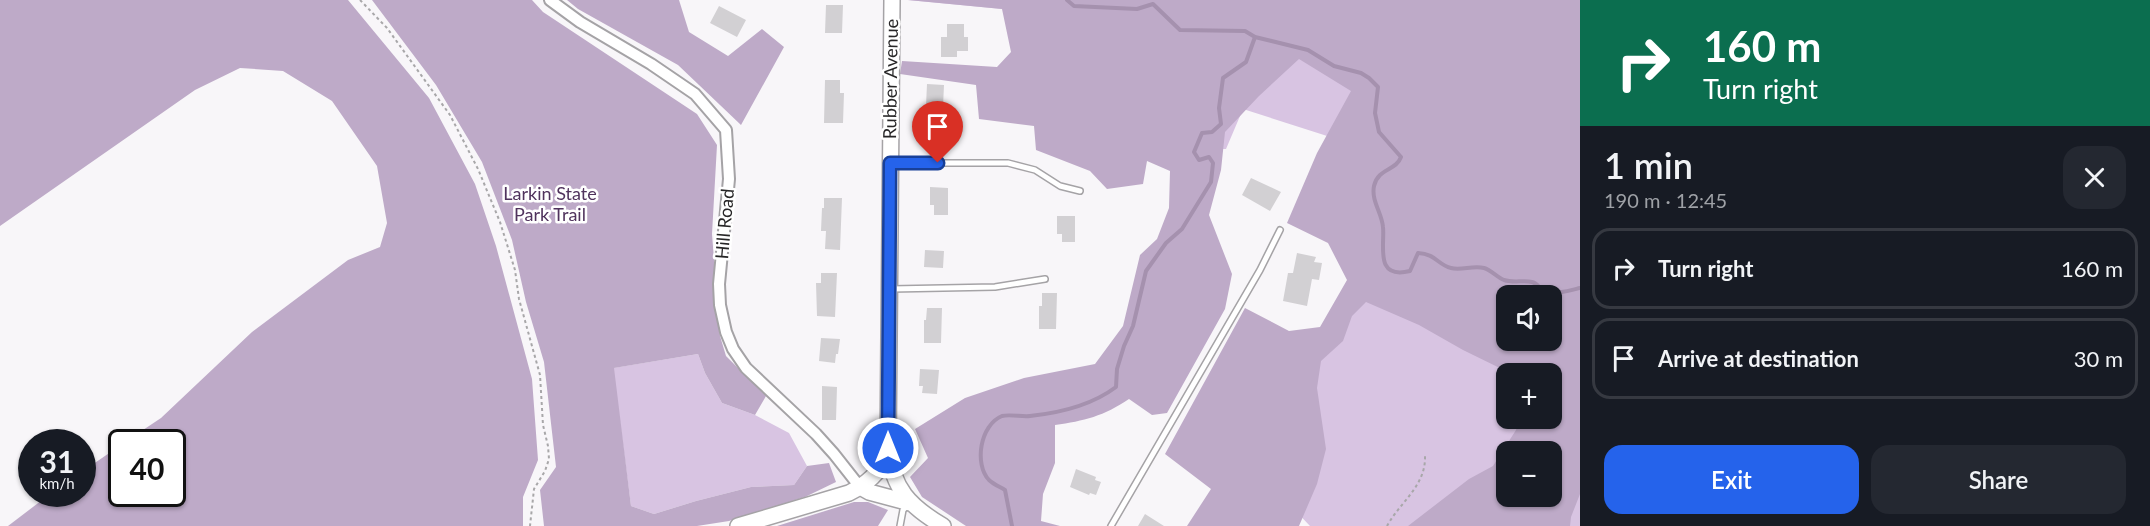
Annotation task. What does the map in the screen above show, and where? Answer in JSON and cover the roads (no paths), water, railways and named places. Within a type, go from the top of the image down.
[{"type":"street","name":"Hill Road","points":[[550,0],[580,22],[651,64],[695,94],[726,130],[729,179],[719,284],[720,305],[726,332],[733,349],[746,368],[816,434],[860,487]]},
{"type":"street","name":"Rubber Avenue","points":[[892,0],[889,454],[896,482],[910,503]]},
{"type":"street","points":[[738,526],[836,498],[860,487],[878,473],[889,454]]},
{"type":"street","points":[[860,487],[869,492],[910,503],[943,526]]},
{"type":"lane","points":[[890,163],[1008,164],[1035,170],[1060,186],[1080,191]]},
{"type":"lane","points":[[1111,526],[1260,270],[1280,230]]},
{"type":"lane","points":[[889,290],[995,288],[1046,279]]},
{"type":"lane","points":[[900,526],[903,510],[910,503]]},
{"type":"waterway","points":[[1067,0],[1074,6],[1137,9],[1153,4],[1180,30],[1245,31],[1255,37],[1308,50],[1334,66],[1361,73],[1378,87],[1375,113],[1379,132],[1401,157],[1399,162],[1379,176],[1373,191],[1383,227],[1383,251],[1386,266],[1399,272],[1410,271],[1418,253],[1429,255],[1451,268],[1484,268],[1504,280],[1532,282],[1543,290],[1562,292],[1580,288]]},
{"type":"waterway","points":[[1012,526],[1005,490],[989,480],[984,473],[981,455],[984,436],[995,421],[1002,416],[1030,416],[1064,410],[1097,399],[1116,387],[1117,369],[1133,326],[1146,271],[1166,243],[1182,229],[1211,182],[1213,163],[1209,157],[1199,160],[1194,152],[1202,133],[1212,132],[1221,124],[1219,108],[1223,78],[1246,62],[1255,37]]},
{"type":"park label","name":"Larkin State Park Trail","points":[[550,204]]}]
